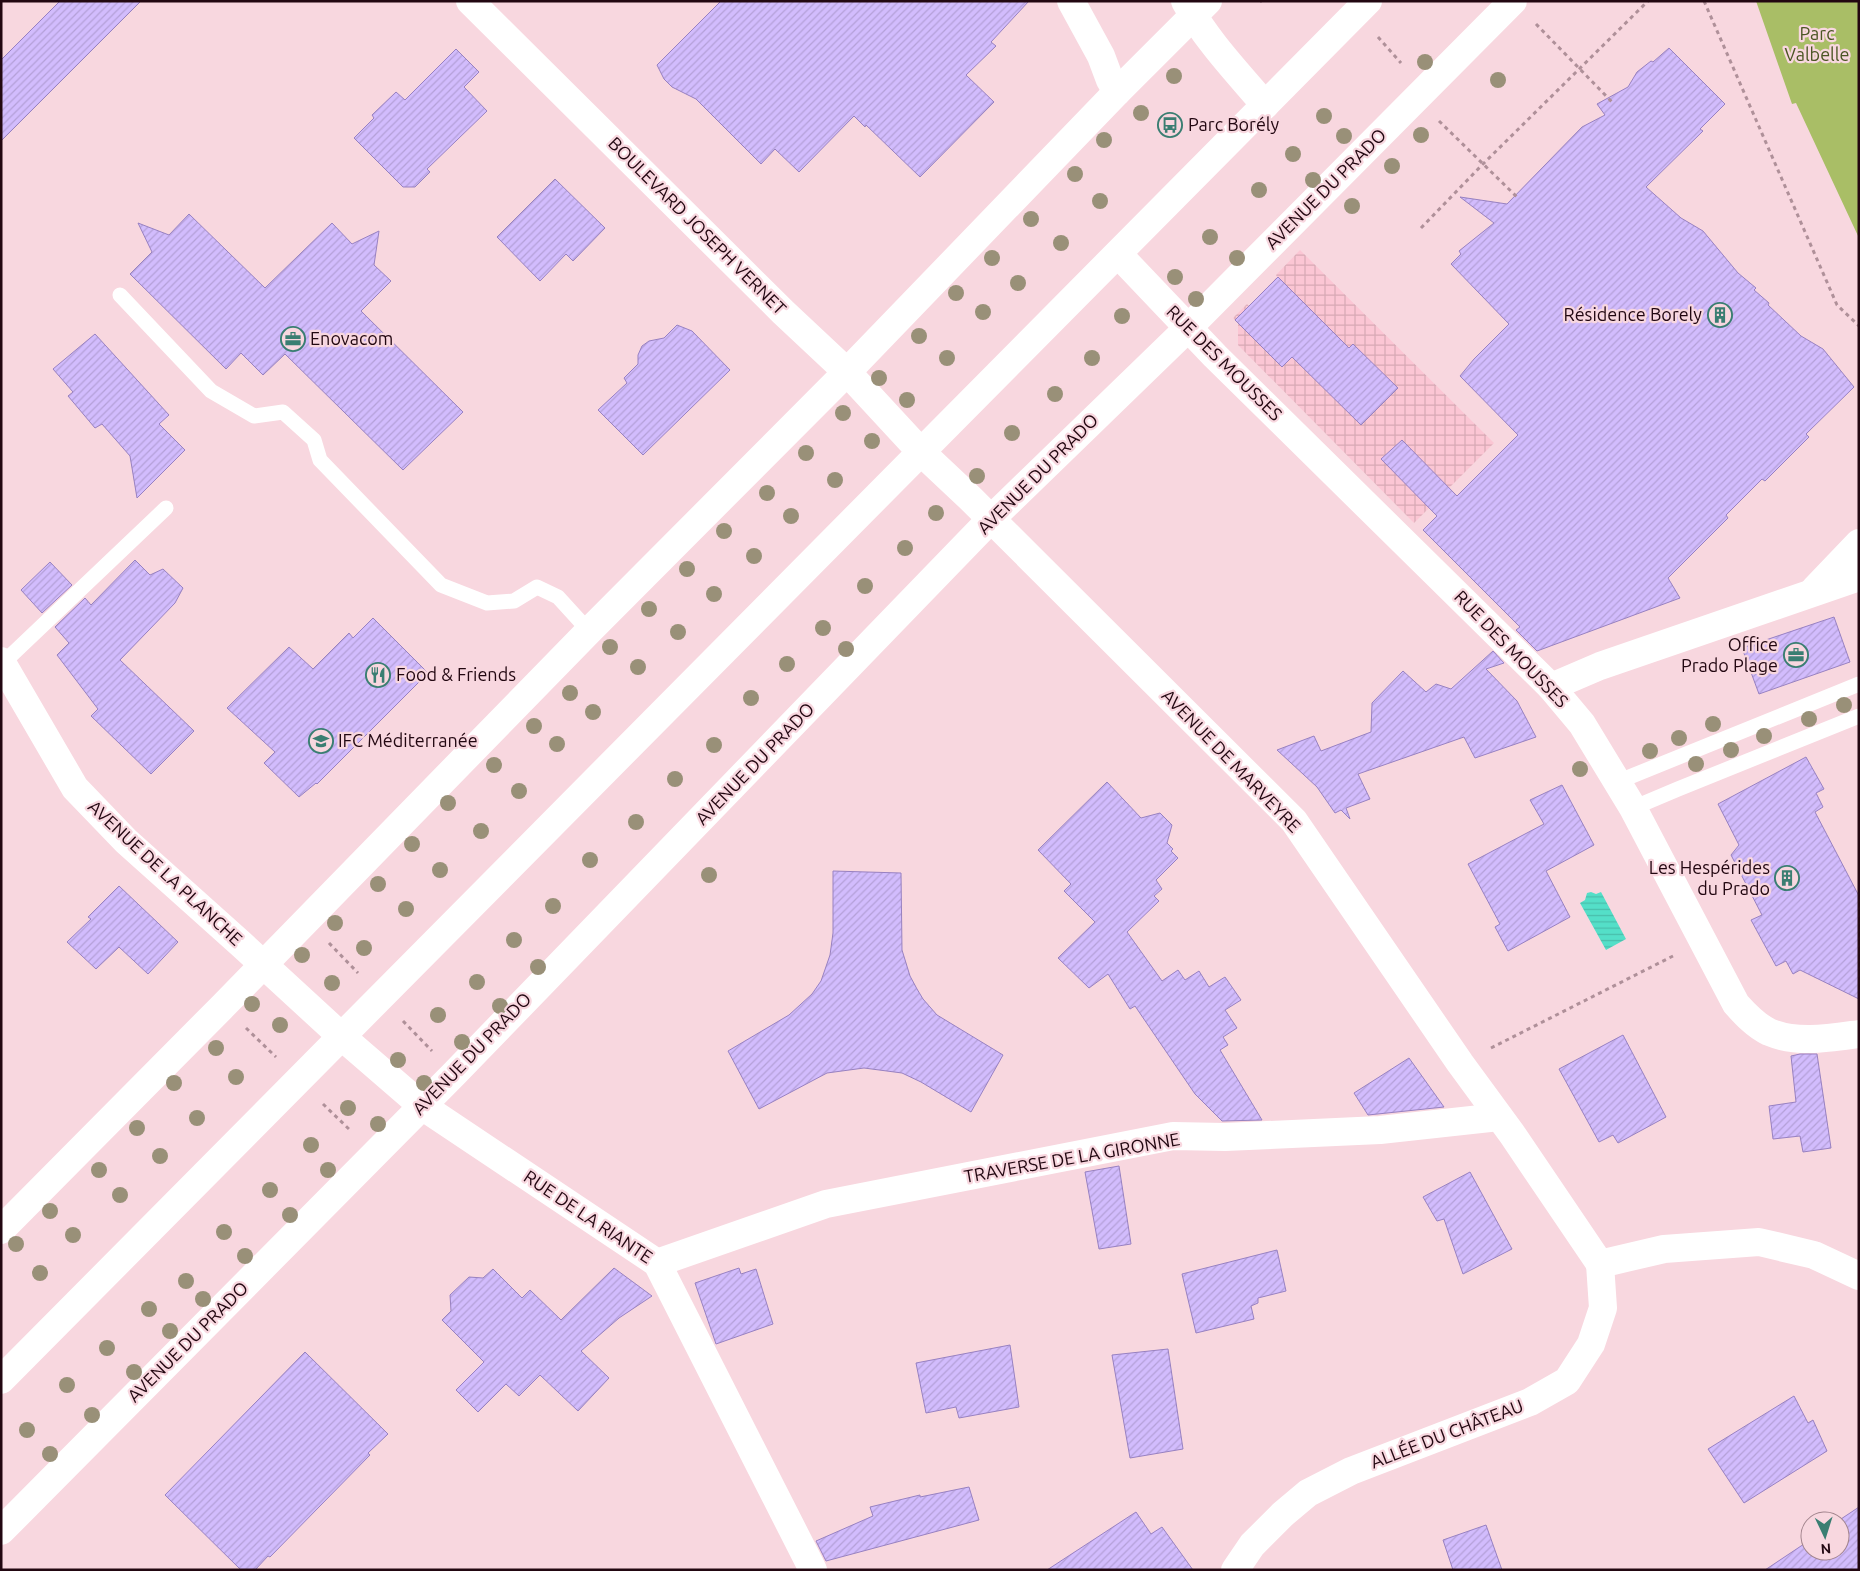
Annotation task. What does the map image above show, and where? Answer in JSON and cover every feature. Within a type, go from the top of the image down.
[{"type":"street","name":"BOULEVARD JOSEPH VERNET","points":[[470,1],[783,312],[846,372],[921,452]]},
{"type":"street","points":[[1071,1],[1101,56],[1110,80],[1117,92]]},
{"type":"street","points":[[1,1380],[1368,1]]},
{"type":"street","points":[[1,1230],[846,372],[1117,92],[1196,6],[1216,48],[1265,105]]},
{"type":"street","name":"AVENUE DU PRADO","points":[[1,1531],[422,1106],[991,520],[1188,328],[1416,98],[1522,10]]},
{"type":"street","name":"RUE DES MOUSSES","points":[[1118,254],[1188,328],[1551,687],[1582,724],[1633,808],[1736,1004],[1746,1015],[1768,1032],[1788,1037],[1816,1040],[1859,1034]]},
{"type":"street","name":"AVENUE DE MARVEYRE","points":[[921,452],[1294,821],[1460,1064],[1506,1125],[1600,1264]]},
{"type":"street","points":[[1812,592],[1859,543]]},
{"type":"street","points":[[1551,687],[1600,666],[1859,577]]},
{"type":"street","name":"AVENUE DE LA PLANCHE","points":[[2,662],[75,788],[126,841],[341,1036]]},
{"type":"street","name":"RUE DE LA RIANTE","points":[[341,1036],[422,1106],[657,1263],[813,1570]]},
{"type":"street","name":"TRAVERSE DE LA GIRONNE","points":[[657,1263],[826,1204],[1173,1136],[1225,1138],[1506,1125]]},
{"type":"street","points":[[1600,1264],[1664,1249],[1759,1242],[1814,1255],[1859,1276]]},
{"type":"street","name":"ALLÉE DU CHÂTEAU","points":[[1235,1570],[1252,1545],[1283,1514],[1308,1494],[1351,1471],[1530,1402],[1567,1381],[1591,1344],[1603,1308],[1600,1264]]},
{"type":"lane","points":[[120,295],[211,391],[254,416],[284,412],[314,440],[320,460],[441,585],[487,603],[514,601],[537,587],[558,598],[589,631]]},
{"type":"lane","points":[[2,662],[166,508]]},
{"type":"lane","points":[[1617,782],[1859,684]]},
{"type":"lane","points":[[1633,808],[1859,716]]},
{"type":"path","points":[[1420,228],[1648,1]]},
{"type":"path","points":[[1704,1],[1838,305],[1859,326]]},
{"type":"path","points":[[1522,10],[1612,102]]},
{"type":"path","points":[[1416,98],[1517,197]]},
{"type":"path","points":[[1460,1064],[1680,953]]},
{"type":"shaded area","points":[[1300,250],[1494,443],[1414,523],[1238,345],[1238,323],[1233,318],[1247,304],[1249,306]]},
{"type":"shaded area","points":[[1601,892],[1626,939],[1606,950],[1580,903],[1585,900],[1587,893],[1596,894]]},
{"type":"green space","name":"Parc Valbelle","points":[[1756,1],[1859,1],[1859,238],[1796,103],[1792,104]]},
{"type":"building","points":[[60,1],[141,1],[1,141],[1,60]]},
{"type":"building","points":[[721,1],[1029,1],[991,42],[996,46],[966,75],[994,102],[920,177],[866,125],[865,127],[854,116],[799,172],[775,149],[761,164],[696,99],[672,87],[664,79],[657,65]]},
{"type":"building","points":[[1669,48],[1725,104],[1700,129],[1703,131],[1646,187],[1681,218],[1703,231],[1738,273],[1756,288],[1754,290],[1769,303],[1768,305],[1801,336],[1823,349],[1854,387],[1806,434],[1809,437],[1765,481],[1762,479],[1726,515],[1728,518],[1668,578],[1680,598],[1537,651],[1516,630],[1520,627],[1423,530],[1437,516],[1381,459],[1402,440],[1457,496],[1518,435],[1460,376],[1509,324],[1451,264],[1461,254],[1459,251],[1494,223],[1460,197],[1507,204],[1582,127],[1605,115],[1597,104],[1628,87],[1637,72],[1651,61],[1653,62]]},
{"type":"building","points":[[456,49],[479,72],[464,87],[487,111],[427,169],[430,172],[415,187],[403,187],[354,138],[374,118],[372,115],[396,92],[405,100]]},
{"type":"building","points":[[555,179],[605,228],[573,261],[566,254],[540,281],[497,237]]},
{"type":"building","name":"Enovacom","points":[[189,214],[265,288],[332,223],[352,244],[379,231],[374,265],[391,281],[361,311],[463,412],[403,470],[285,354],[263,375],[241,353],[226,369],[130,274],[152,252],[138,223],[169,235]]},
{"type":"building","points":[[1278,277],[1349,348],[1353,344],[1398,388],[1361,425],[1292,357],[1282,367],[1235,320]]},
{"type":"building","points":[[677,325],[692,331],[730,370],[643,455],[598,410],[627,383],[624,378],[638,364],[638,355],[642,346],[649,341],[664,338]]},
{"type":"building","points":[[95,334],[169,415],[159,424],[185,450],[137,498],[130,456],[102,424],[95,428],[68,396],[73,392],[53,369]]},
{"type":"building","points":[[135,560],[150,575],[163,569],[183,588],[175,603],[120,660],[194,731],[151,774],[91,716],[98,709],[57,655],[69,643],[55,627],[85,598],[91,605]]},
{"type":"building","points":[[50,562],[72,585],[42,613],[21,590]]},
{"type":"building","name":"Office Prado Plage","points":[[1834,617],[1850,662],[1759,694],[1742,648]]},
{"type":"building","points":[[373,618],[428,673],[317,784],[299,797],[264,763],[275,752],[227,708],[289,647],[313,669],[349,633],[353,638]]},
{"type":"building","points":[[1493,651],[1504,663],[1486,669],[1517,701],[1536,737],[1475,758],[1464,737],[1358,774],[1370,799],[1346,808],[1350,819],[1341,810],[1335,813],[1317,787],[1277,750],[1314,736],[1321,751],[1371,732],[1372,703],[1403,671],[1426,692],[1436,684],[1451,689]]},
{"type":"building","name":"Les Hespérides du Prado","points":[[1806,757],[1824,789],[1816,793],[1823,807],[1815,812],[1859,896],[1859,999],[1800,970],[1793,974],[1786,961],[1776,966],[1751,920],[1762,915],[1731,855],[1739,845],[1718,804]]},
{"type":"building","points":[[1107,782],[1141,818],[1160,813],[1172,825],[1167,843],[1173,849],[1171,851],[1178,858],[1156,880],[1162,889],[1154,896],[1159,901],[1127,932],[1162,981],[1178,970],[1185,980],[1199,971],[1209,987],[1225,977],[1241,1000],[1225,1010],[1237,1028],[1223,1037],[1228,1045],[1220,1050],[1262,1120],[1222,1121],[1195,1094],[1135,1006],[1130,1009],[1108,974],[1089,988],[1058,958],[1095,922],[1064,891],[1071,884],[1038,850]]},
{"type":"building","points":[[1562,785],[1594,845],[1546,871],[1570,917],[1508,951],[1495,927],[1500,924],[1468,864],[1544,824],[1530,800]]},
{"type":"building","points":[[833,871],[901,873],[902,950],[910,976],[917,989],[937,1015],[1003,1055],[971,1112],[921,1082],[902,1073],[864,1068],[827,1073],[759,1109],[728,1051],[789,1015],[812,994],[821,981],[830,955],[833,933]]},
{"type":"building","points":[[119,886],[178,942],[148,974],[119,947],[96,969],[67,942],[91,919],[88,917]]},
{"type":"building","points":[[1623,1035],[1666,1117],[1618,1143],[1613,1135],[1599,1142],[1559,1069]]},
{"type":"building","points":[[1817,1054],[1831,1148],[1803,1152],[1800,1136],[1773,1139],[1769,1106],[1796,1102],[1791,1056]]},
{"type":"building","points":[[1409,1058],[1444,1107],[1368,1115],[1354,1093]]},
{"type":"building","points":[[1119,1166],[1131,1244],[1099,1249],[1085,1172]]},
{"type":"building","points":[[1470,1172],[1512,1249],[1463,1274],[1444,1219],[1437,1221],[1423,1197]]},
{"type":"building","points":[[1277,1250],[1286,1291],[1258,1298],[1258,1303],[1251,1306],[1254,1319],[1196,1333],[1182,1274]]},
{"type":"building","points":[[614,1268],[652,1296],[619,1318],[581,1351],[609,1378],[578,1411],[540,1375],[519,1396],[506,1384],[478,1412],[456,1390],[484,1362],[442,1320],[451,1311],[450,1295],[469,1277],[483,1278],[493,1269],[522,1298],[530,1290],[561,1320]]},
{"type":"building","points":[[739,1268],[741,1274],[756,1269],[773,1324],[716,1344],[695,1283]]},
{"type":"building","points":[[1010,1345],[1019,1407],[959,1418],[956,1407],[926,1413],[916,1363]]},
{"type":"building","points":[[1168,1349],[1183,1449],[1130,1458],[1112,1355]]},
{"type":"building","points":[[305,1352],[388,1434],[368,1453],[370,1455],[270,1557],[268,1556],[255,1570],[241,1570],[165,1495]]},
{"type":"building","points":[[1794,1396],[1808,1423],[1813,1420],[1827,1451],[1744,1503],[1708,1449]]},
{"type":"building","points":[[969,1487],[979,1520],[826,1561],[816,1541],[873,1516],[870,1507],[920,1495],[920,1497]]},
{"type":"building","points":[[1859,1507],[1859,1570],[1765,1570],[1800,1547],[1800,1561],[1850,1561],[1850,1513]]},
{"type":"building","points":[[1136,1512],[1151,1534],[1162,1527],[1193,1570],[1047,1570]]},
{"type":"building","points":[[1486,1525],[1502,1570],[1453,1570],[1443,1540]]},
{"type":"place","name":"Parc Borély","points":[[1170,125]]},
{"type":"place","name":"Résidence Borely","points":[[1720,315]]},
{"type":"place","name":"Enovacom","points":[[293,339]]},
{"type":"place","name":"Office Prado Plage","points":[[1796,655]]},
{"type":"place","name":"Food & Friends","points":[[378,675]]},
{"type":"place","name":"IFC Méditerranée","points":[[321,741]]},
{"type":"place","name":"Les Hespérides du Prado","points":[[1787,878]]}]
